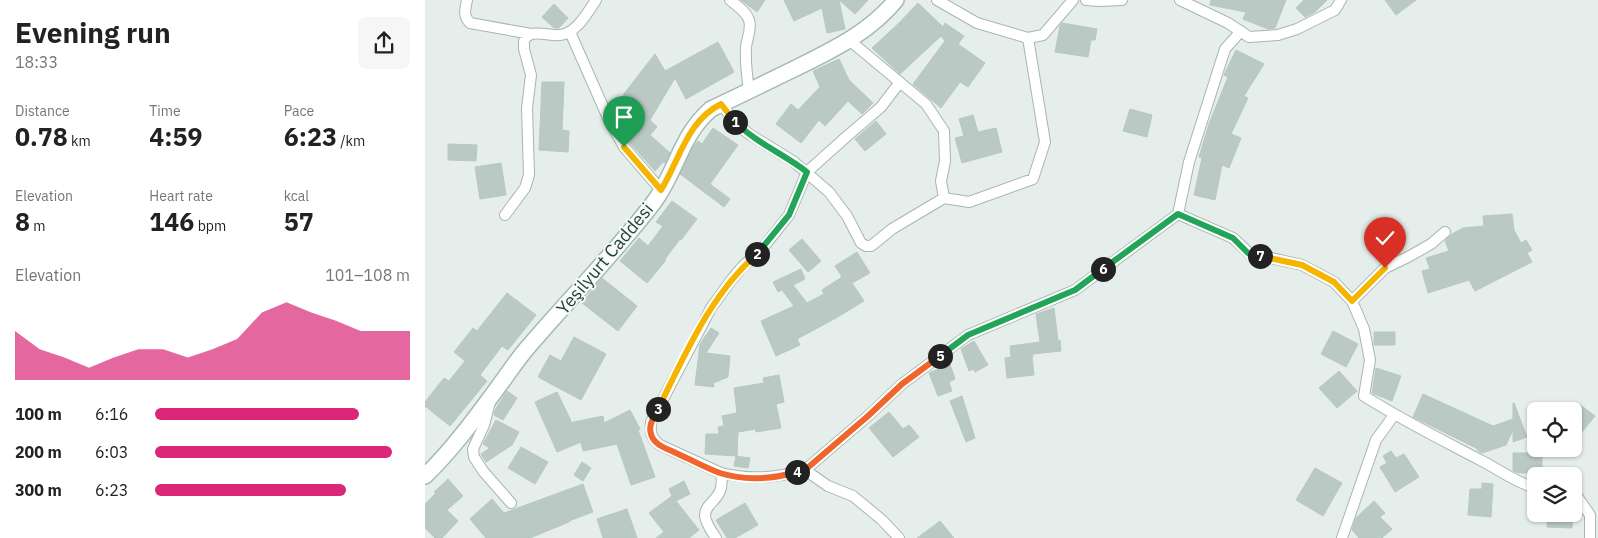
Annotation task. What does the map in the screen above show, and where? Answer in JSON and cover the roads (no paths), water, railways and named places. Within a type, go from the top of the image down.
[{"type":"main road","name":"Yeşilyurt Caddesi","points":[[425,476],[460,438],[528,347],[590,279],[649,208],[670,175],[691,130],[701,118],[711,109],[849,40],[876,21],[896,0]]},
{"type":"street","points":[[467,0],[464,13],[470,24],[531,34],[561,36],[570,32],[597,0]]},
{"type":"street","points":[[730,0],[746,13],[750,21],[746,45],[749,91]]},
{"type":"street","points":[[937,0],[977,23],[1027,38],[1043,35],[1073,0]]},
{"type":"street","points":[[1086,0],[1122,0]]},
{"type":"street","points":[[1180,0],[1228,23],[1249,37],[1278,35],[1297,29],[1335,10],[1341,0]]},
{"type":"street","points":[[570,32],[608,118],[624,147],[661,190]]},
{"type":"street","points":[[900,82],[881,108],[845,137],[807,172],[789,215],[762,249],[737,273],[711,308],[651,422],[650,432],[653,439],[660,445],[721,473],[757,478],[783,476],[805,470],[902,384],[968,335],[1075,290],[1178,214],[1189,162],[1225,49],[1241,32]]},
{"type":"street","points":[[505,215],[525,188],[529,174],[527,108],[531,75],[524,49],[524,40],[531,34]]},
{"type":"street","points":[[721,104],[736,123],[749,134],[793,161],[829,192],[847,216],[861,243],[871,246],[892,229],[944,198],[969,202],[1033,179],[1045,142],[1027,38]]},
{"type":"street","points":[[849,40],[926,104],[944,130],[945,161],[941,181],[944,198]]},
{"type":"street","points":[[1178,214],[1233,238],[1249,254],[1302,265],[1334,282],[1352,301],[1364,329],[1370,360],[1364,396],[1394,415],[1484,462],[1512,479],[1527,485]]},
{"type":"street","points":[[1352,301],[1385,268],[1431,244],[1445,232]]},
{"type":"street","points":[[492,396],[484,425],[473,449],[474,457],[483,471],[511,503]]},
{"type":"street","points":[[1341,538],[1376,440],[1394,415]]},
{"type":"street","points":[[805,470],[828,486],[853,496],[882,520],[899,538]]},
{"type":"street","points":[[716,538],[705,517],[706,510],[721,490],[723,483],[721,473]]},
{"type":"street","points":[[1582,504],[1590,515],[1590,538]]}]
